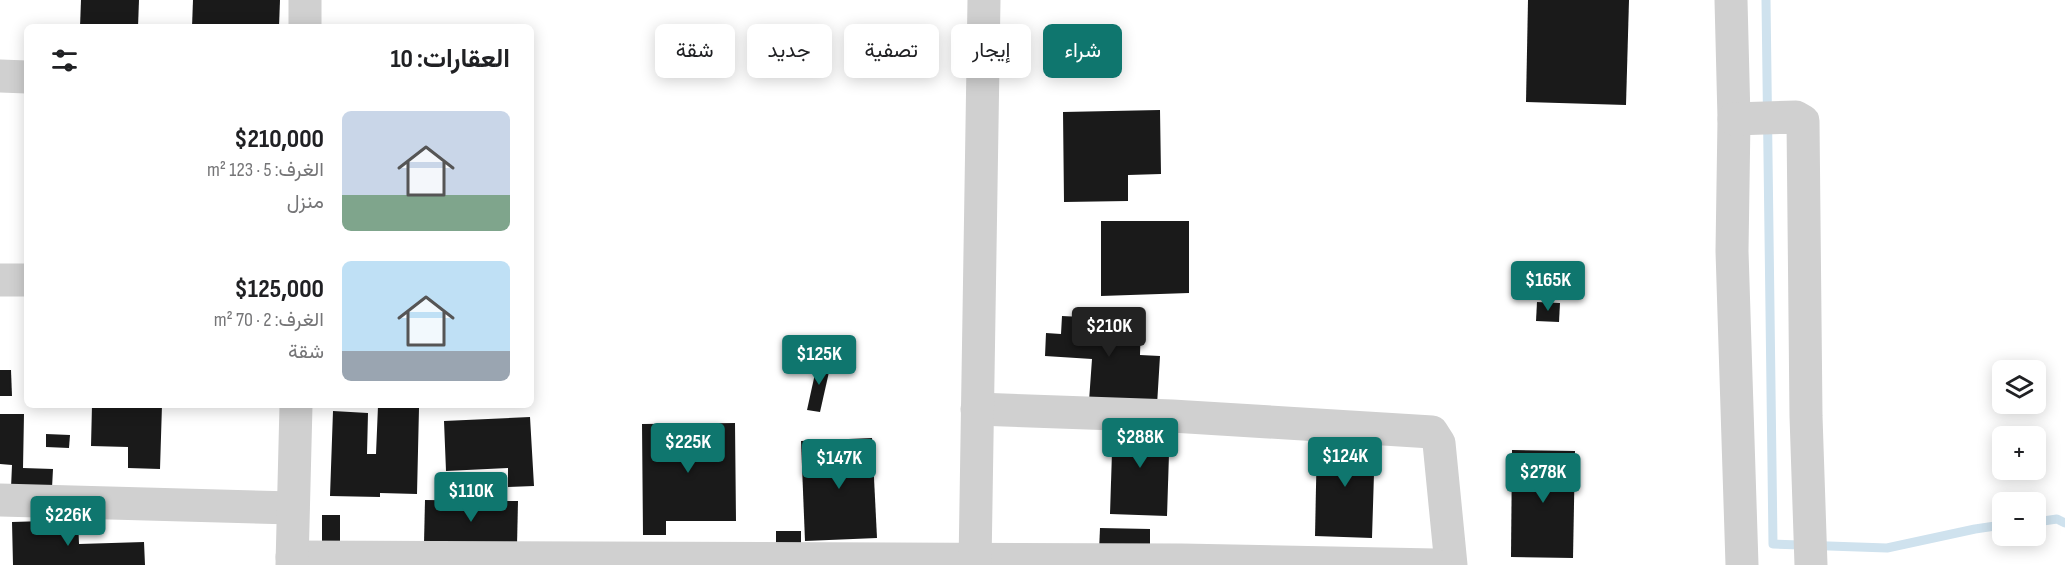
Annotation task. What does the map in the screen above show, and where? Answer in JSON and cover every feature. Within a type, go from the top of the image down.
[{"type":"street","points":[[305,0],[305,24]]},
{"type":"street","points":[[975,563],[984,0]]},
{"type":"street","points":[[1731,0],[1734,118],[1732,250],[1742,565]]},
{"type":"street","points":[[0,76],[24,77]]},
{"type":"street","points":[[1734,118],[1796,117],[1803,122],[1806,416],[1811,565]]},
{"type":"street","points":[[0,280],[24,280]]},
{"type":"street","points":[[296,408],[292,561],[1435,565]]},
{"type":"street","points":[[977,409],[1172,416],[1432,432],[1439,443],[1450,565]]},
{"type":"street","points":[[0,500],[293,508]]},
{"type":"building","points":[[81,0],[139,0],[138,24],[80,24]]},
{"type":"building","points":[[193,0],[280,0],[279,24],[192,24]]},
{"type":"building","points":[[1528,0],[1629,0],[1626,105],[1526,102]]},
{"type":"building","points":[[1160,110],[1161,174],[1128,175],[1128,201],[1064,202],[1063,112]]},
{"type":"building","points":[[1101,221],[1189,221],[1189,293],[1101,296]]},
{"type":"building","points":[[1537,302],[1560,303],[1559,322],[1536,321]]},
{"type":"building","points":[[1062,316],[1141,320],[1140,355],[1160,356],[1157,405],[1089,401],[1092,359],[1045,356],[1046,333],[1061,334]]},
{"type":"building","points":[[818,360],[831,363],[820,412],[807,410]]},
{"type":"building","points":[[0,370],[11,370],[12,396],[0,396]]},
{"type":"building","points":[[92,408],[162,408],[160,469],[128,468],[128,447],[91,446]]},
{"type":"building","points":[[378,408],[419,408],[417,494],[380,493],[380,497],[330,496],[333,411],[368,413],[367,454],[376,454]]},
{"type":"building","points":[[0,414],[24,414],[23,468],[53,469],[52,488],[11,488],[12,465],[0,464]]},
{"type":"building","points":[[530,417],[534,486],[508,487],[508,468],[446,471],[444,421]]},
{"type":"building","points":[[1113,421],[1170,423],[1167,516],[1110,514]]},
{"type":"building","points":[[735,423],[736,521],[666,521],[666,535],[643,535],[642,424]]},
{"type":"building","points":[[46,434],[70,435],[69,448],[46,447]]},
{"type":"building","points":[[872,438],[877,538],[805,541],[801,441]]},
{"type":"building","points":[[1317,439],[1375,441],[1372,538],[1315,536]]},
{"type":"building","points":[[1512,450],[1575,451],[1573,558],[1511,557]]},
{"type":"building","points":[[425,500],[518,501],[517,546],[424,544]]},
{"type":"building","points":[[322,515],[340,515],[340,541],[322,541]]},
{"type":"building","points":[[78,520],[79,544],[144,542],[145,565],[13,565],[12,522]]},
{"type":"building","points":[[1100,528],[1150,529],[1150,552],[1099,551]]},
{"type":"building","points":[[776,531],[801,531],[801,555],[776,555]]},
{"type":"waterway","points":[[1766,0],[1773,544],[1887,548],[1992,526]]},
{"type":"waterway","points":[[2046,521],[2057,519],[2065,523]]}]
